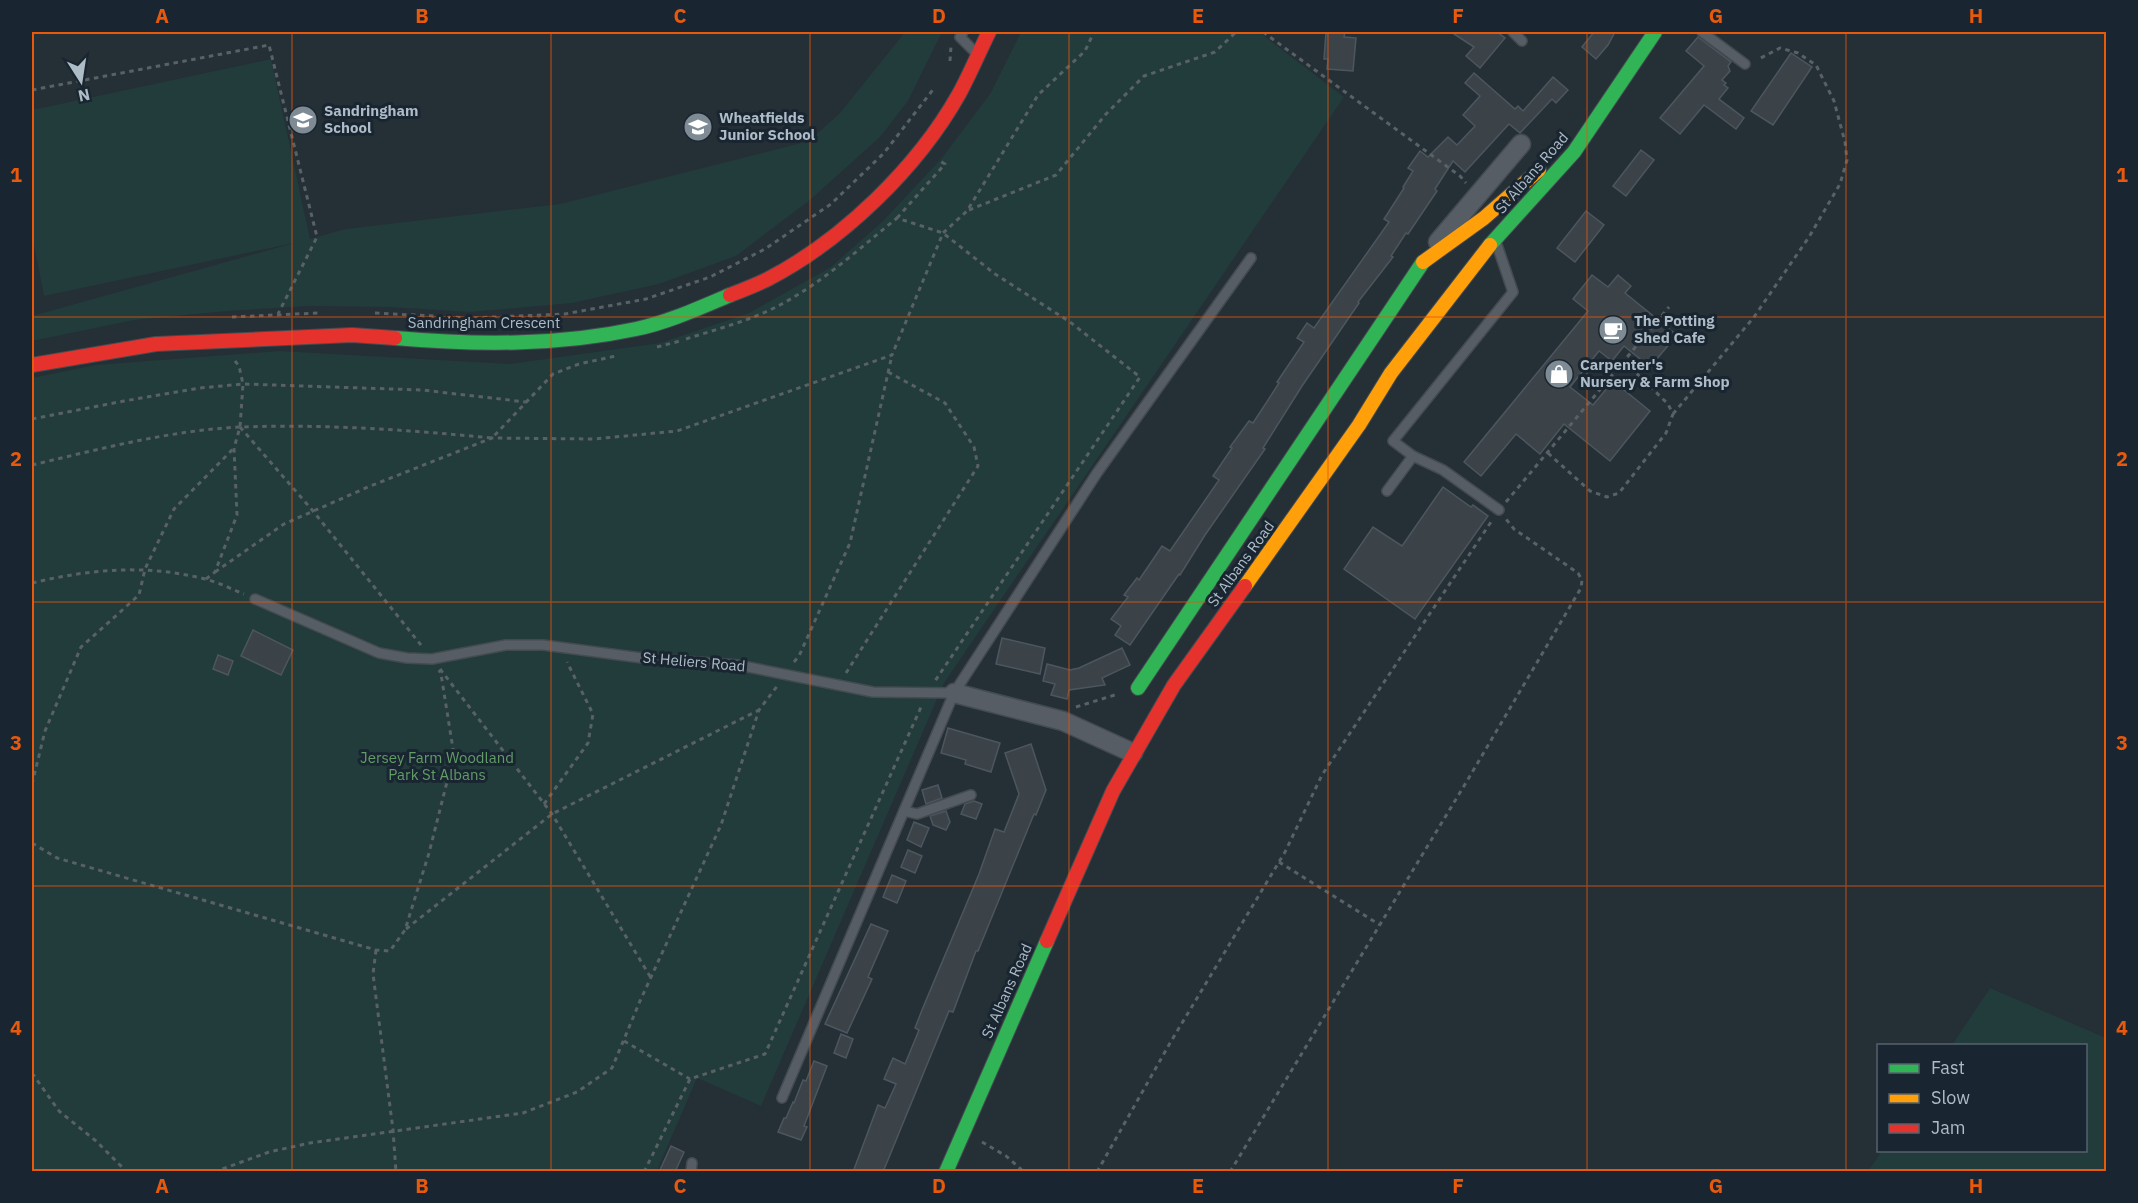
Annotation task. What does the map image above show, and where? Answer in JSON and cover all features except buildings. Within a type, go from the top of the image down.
[{"type":"street","name":"Sandringham Crescent","points":[[32,365],[156,344],[352,335],[414,340],[552,342],[615,333],[680,316],[768,279],[815,250],[873,203],[921,152],[959,94],[989,32]]},
{"type":"street","name":"St Albans Road","points":[[946,1172],[1113,791],[1174,685],[1316,488],[1391,373],[1496,240],[1574,152],[1655,32]]},
{"type":"street","points":[[1138,688],[1422,262],[1521,144]]},
{"type":"street","points":[[1422,262],[1484,218],[1545,165],[1574,152]]},
{"type":"street","name":"St Heliers Road","points":[[954,693],[1063,721],[1133,753]]},
{"type":"lane","points":[[963,32],[960,37],[979,56]]},
{"type":"lane","points":[[1513,32],[1522,41]]},
{"type":"lane","points":[[1702,32],[1745,64]]},
{"type":"lane","points":[[1496,240],[1513,292],[1393,441],[1413,456],[1443,470],[1499,510]]},
{"type":"lane","points":[[782,1098],[954,693],[1097,473],[1251,258]]},
{"type":"lane","points":[[1387,491],[1413,456]]},
{"type":"lane","name":"St Heliers Road","points":[[255,599],[379,653],[407,658],[432,659],[506,645],[525,644],[738,665],[873,692],[954,693]]},
{"type":"lane","points":[[904,811],[917,814],[971,795]]},
{"type":"path","points":[[214,1172],[269,1152],[310,1143],[523,1113],[577,1092],[612,1068],[721,825],[759,710],[799,656],[850,543],[892,355],[943,233],[967,211],[1038,95],[1085,51],[1095,32]]},
{"type":"path","points":[[967,211],[1056,175],[1106,114],[1144,76],[1215,52],[1236,32]]},
{"type":"path","points":[[1263,32],[1460,176],[1476,195]]},
{"type":"path","points":[[950,63],[951,37]]},
{"type":"path","points":[[32,90],[269,45],[317,237],[278,314]]},
{"type":"path","points":[[1547,453],[1590,491],[1607,497],[1619,493],[1666,434],[1672,414],[1754,317],[1840,184],[1847,160],[1845,141],[1834,101],[1816,65],[1798,53],[1780,48],[1763,58],[1745,64]]},
{"type":"path","points":[[371,313],[471,318],[565,314],[646,299],[710,277],[765,249],[831,204],[885,153],[937,85]]},
{"type":"path","points":[[644,1172],[690,1079],[765,1054],[928,692],[1140,377],[1070,322],[995,274],[943,233],[897,218],[817,283],[777,307],[724,327],[653,348]]},
{"type":"path","points":[[1097,1172],[1170,1042],[1279,862],[1322,775],[1499,510],[1669,308]]},
{"type":"path","points":[[230,317],[327,313]]},
{"type":"path","points":[[215,572],[237,515],[234,448],[240,427],[243,384],[239,366],[230,354]]},
{"type":"path","points":[[206,579],[284,524],[492,438],[553,374],[579,364],[621,355]]},
{"type":"path","points":[[32,465],[133,441],[240,427],[376,428],[492,438],[594,439],[677,431],[892,355]]},
{"type":"path","points":[[1624,361],[1668,404],[1672,414]]},
{"type":"path","points":[[845,687],[844,676],[978,466],[974,447],[945,403],[888,372]]},
{"type":"path","points":[[32,419],[200,388],[243,384],[422,390],[526,402]]},
{"type":"path","points":[[240,427],[313,511],[552,814],[651,978]]},
{"type":"path","points":[[32,784],[45,730],[81,647],[139,595],[145,569],[174,509],[234,448]]},
{"type":"path","points":[[1230,1172],[1581,588],[1582,580],[1578,573],[1514,529],[1499,510]]},
{"type":"path","points":[[32,583],[88,571],[145,569],[206,579],[255,599]]},
{"type":"path","points":[[544,804],[588,743],[593,714],[560,647]]},
{"type":"path","points":[[405,930],[443,801],[453,749],[441,674],[432,659]]},
{"type":"path","points":[[1063,721],[1068,710],[1138,688]]},
{"type":"path","points":[[32,843],[57,858],[376,950],[390,951],[405,930],[552,814],[759,710]]},
{"type":"path","points":[[1279,862],[1380,925]]},
{"type":"path","points":[[376,950],[373,974],[393,1130],[396,1172]]},
{"type":"path","points":[[624,1041],[690,1079]]},
{"type":"path","points":[[32,1073],[59,1111],[96,1141],[127,1172]]},
{"type":"path","points":[[32,1083],[34,1077]]},
{"type":"path","points":[[964,1132],[1006,1156],[1024,1172]]},
{"type":"green space","points":[[905,32],[942,32],[908,101],[880,137],[810,200],[736,256],[659,284],[572,303],[470,312],[389,307],[310,306],[227,311],[134,320],[32,341],[32,316],[294,243],[44,296],[32,235],[32,110],[271,59],[310,239],[345,229],[560,204],[809,141],[840,113]]},
{"type":"green space","name":"Jersey Farm Woodland Park St Albans","points":[[1021,32],[1259,32],[1344,97],[944,683],[761,1106],[697,1078],[657,1171],[32,1171],[32,378],[95,365],[280,351],[510,364],[660,343],[749,313],[831,267],[884,220],[942,158],[990,94]]},
{"type":"green space","points":[[1990,988],[2106,1038],[2106,1171],[1868,1171],[1881,1152],[2087,1152],[2087,1044],[1953,1044]]},
{"type":"traffic: fast","points":[[1490,245],[1574,152],[1655,32]]},
{"type":"traffic: fast","points":[[1138,688],[1423,262]]},
{"type":"traffic: fast","points":[[395,338],[486,343],[576,339],[660,323],[730,295]]},
{"type":"traffic: fast","points":[[946,1172],[1047,941]]},
{"type":"traffic: slow","points":[[1423,262],[1484,218],[1539,170]]},
{"type":"traffic: slow","points":[[1245,586],[1359,425],[1391,373],[1490,245]]},
{"type":"traffic: jam","points":[[730,295],[768,279],[796,263],[851,223],[876,199],[900,174],[942,121],[963,86],[989,32]]},
{"type":"traffic: jam","points":[[32,365],[156,344],[352,335],[395,338]]},
{"type":"traffic: jam","points":[[1047,941],[1113,791],[1174,685],[1245,586]]},
{"type":"place","name":"Sandringham School","points":[[303,120]]},
{"type":"place","name":"Wheatfields Junior School","points":[[698,127]]},
{"type":"place","name":"The Potting Shed Cafe","points":[[1613,330]]},
{"type":"place","name":"Carpenter's Nursery & Farm Shop","points":[[1559,374]]}]
